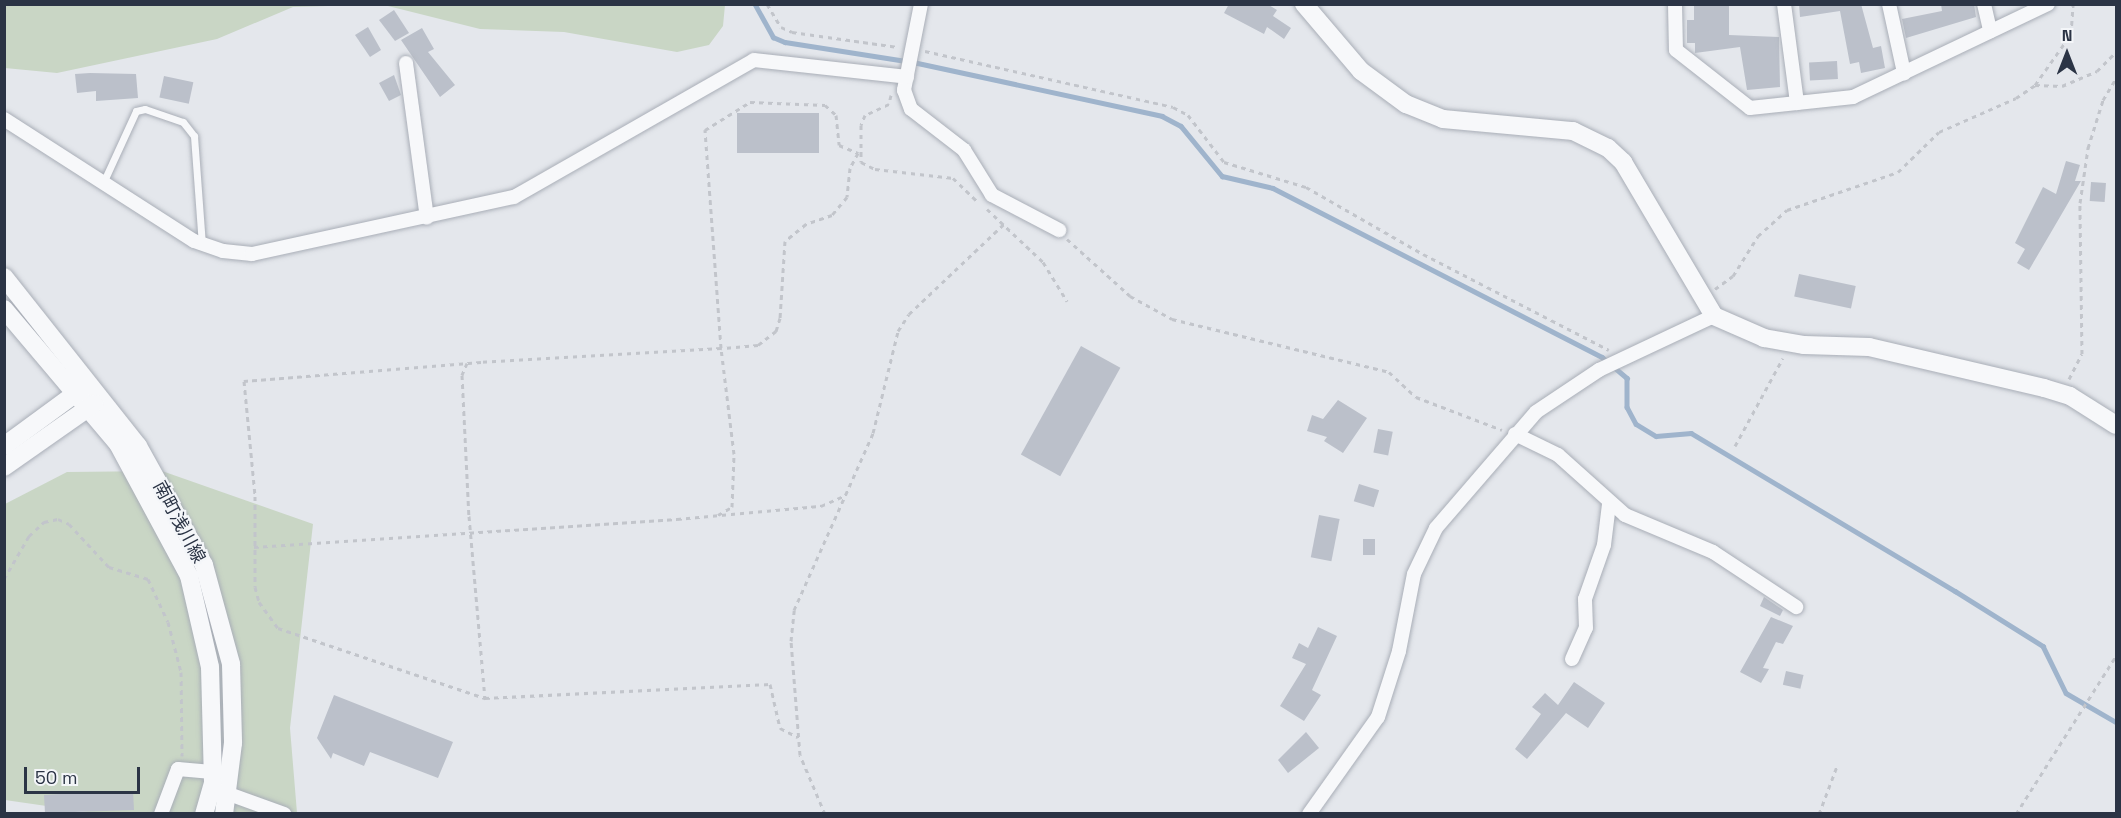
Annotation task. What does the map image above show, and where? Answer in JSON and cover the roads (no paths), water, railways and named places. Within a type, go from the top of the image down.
[{"type":"street","points":[[921,4],[911,48],[901,76],[911,109],[964,150],[992,195],[1059,230]]},
{"type":"street","points":[[1304,4],[1361,70],[1414,108],[1443,119],[1573,130],[1608,147],[1623,162],[1714,316],[1764,338],[1791,343],[1869,347],[2059,392],[2116,425]]},
{"type":"street","points":[[1676,4],[1676,50],[1750,108],[1853,97],[2048,4]]},
{"type":"street","points":[[1784,4],[1797,103]]},
{"type":"street","points":[[1888,4],[1904,73]]},
{"type":"street","points":[[1984,4],[1990,31]]},
{"type":"street","points":[[4,119],[201,244],[252,254],[488,206],[534,188],[733,68],[754,60],[901,76]]},
{"type":"street","points":[[406,63],[427,218]]},
{"type":"street","name":"南町浅川線","points":[[4,277],[88,384],[93,404],[118,444],[189,576],[210,667],[212,772],[204,813]]},
{"type":"street","name":"南町浅川線","points":[[4,309],[73,395],[93,404],[138,446],[204,565],[231,664],[229,794],[224,813]]},
{"type":"street","points":[[1309,813],[1378,717],[1399,651],[1421,551],[1515,434],[1566,390],[1627,357],[1714,316]]},
{"type":"street","points":[[4,446],[88,384]]},
{"type":"street","points":[[4,467],[93,404]]},
{"type":"street","points":[[1515,434],[1558,455],[1609,504],[1641,523],[1713,552],[1796,607]]},
{"type":"street","points":[[1572,658],[1586,628],[1585,599],[1605,545],[1609,504]]},
{"type":"street","points":[[161,813],[175,772],[182,767],[212,772]]},
{"type":"street","points":[[229,794],[284,813]]},
{"type":"lane","points":[[103,183],[136,111],[145,109],[183,122],[194,136],[201,244]]},
{"type":"waterway","points":[[755,4],[773,37],[785,42],[913,62],[1162,116],[1181,126],[1222,176],[1273,188],[1602,357],[1627,378],[1627,407],[1636,424],[1656,436],[1691,433],[1955,591],[2043,646],[2066,693],[2116,722]]}]
